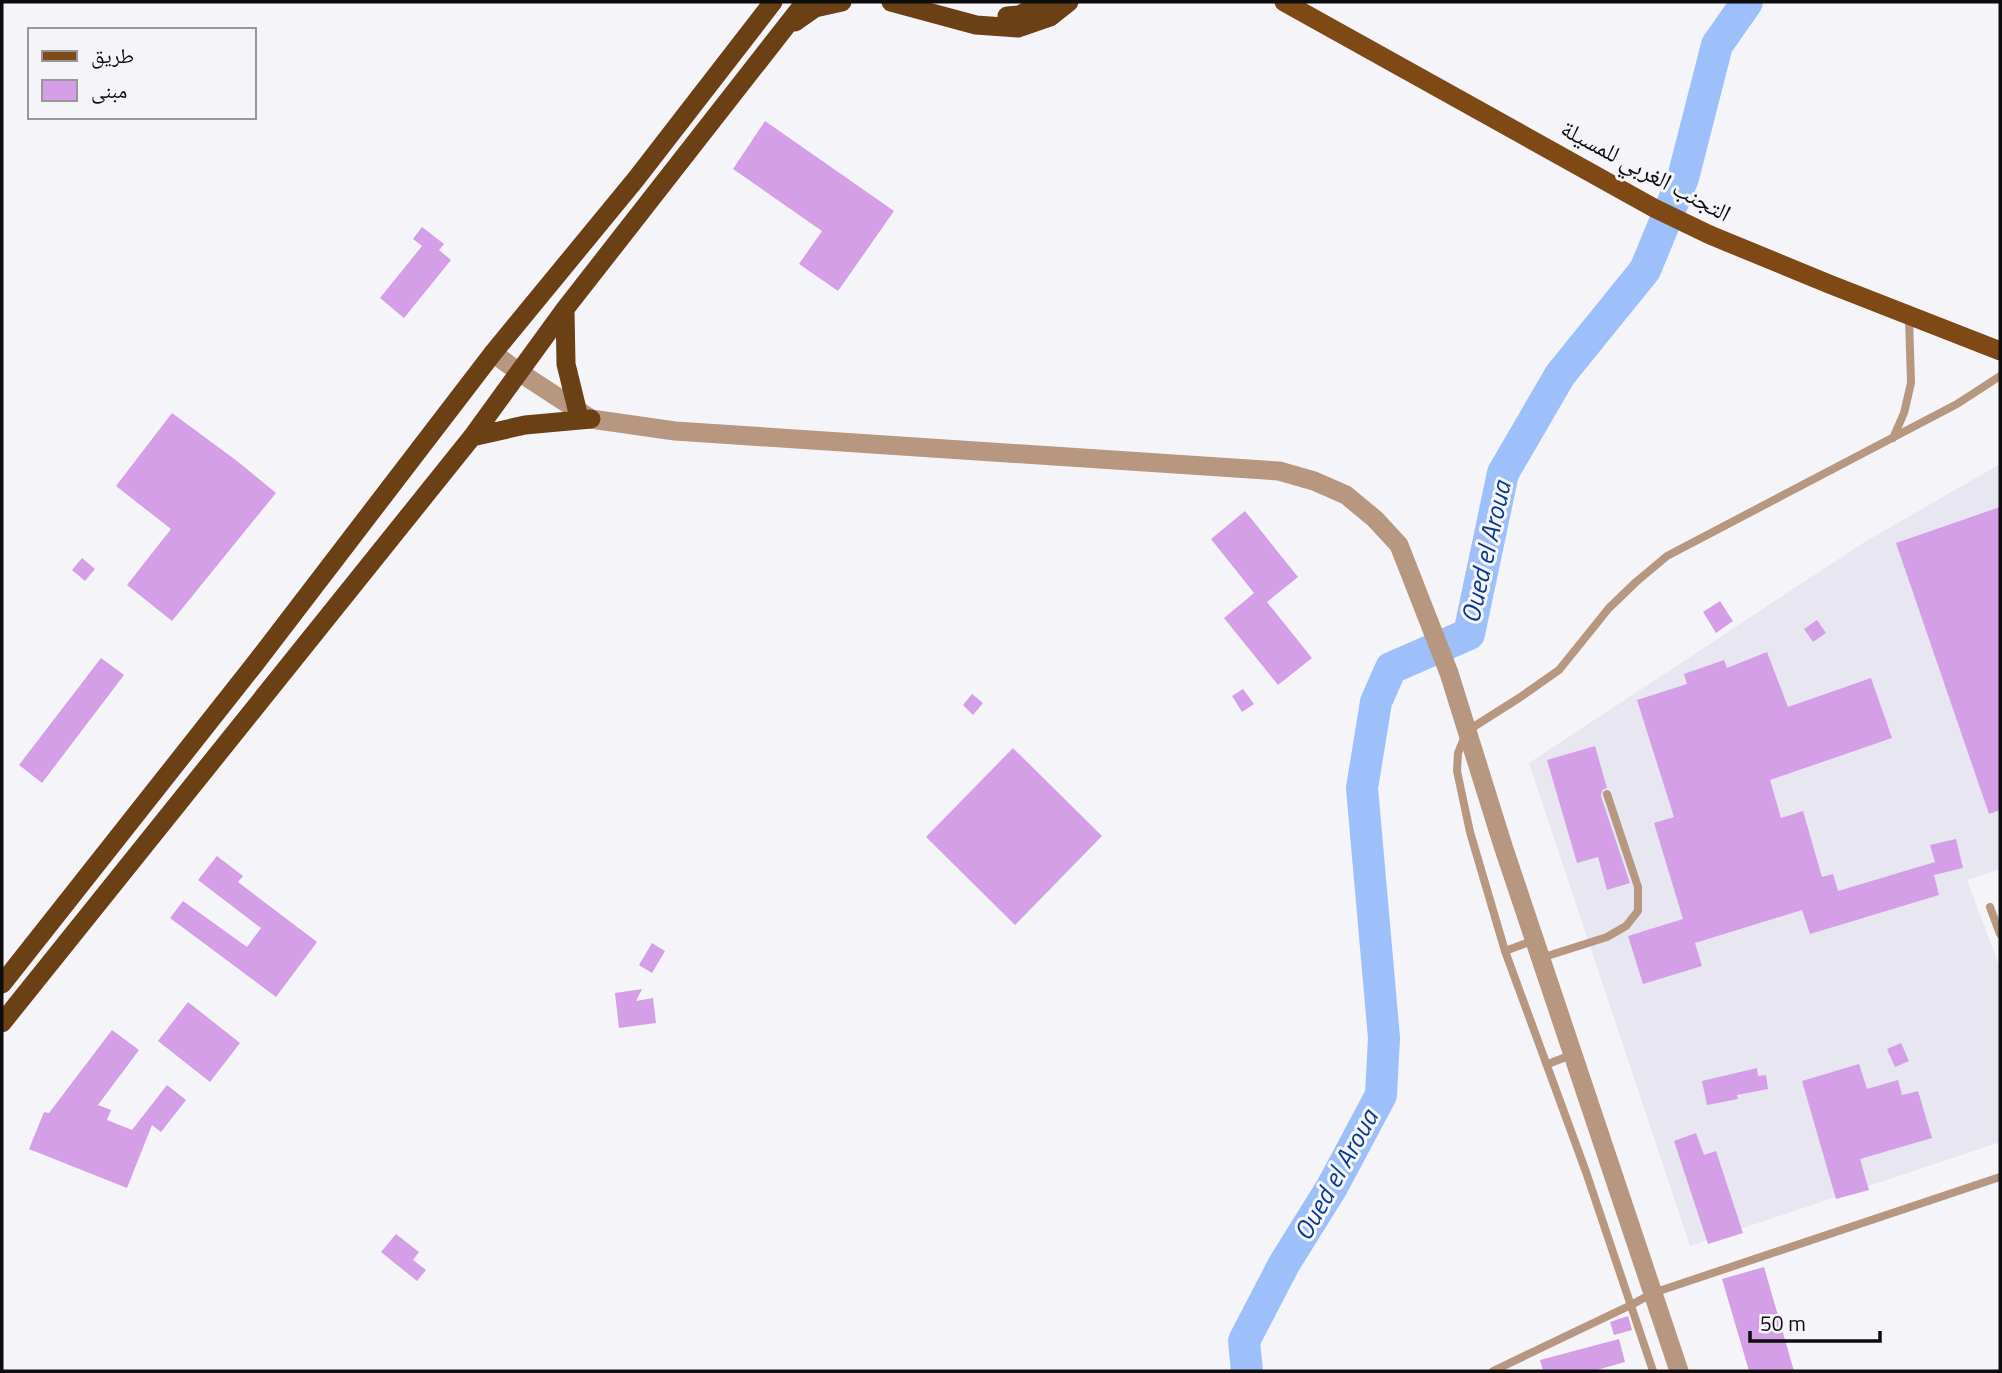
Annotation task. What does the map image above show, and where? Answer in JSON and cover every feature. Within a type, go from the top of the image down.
[{"type":"highway","points":[[2,984],[254,665],[493,353],[636,179],[773,2]]},
{"type":"highway","points":[[2,1023],[472,437],[565,309],[806,2]]},
{"type":"highway","points":[[786,29],[815,8],[842,2]]},
{"type":"highway","points":[[891,2],[976,25],[1018,28],[1049,17],[1069,2]]},
{"type":"highway","points":[[946,2],[955,10],[991,18],[1019,15],[1045,2]]},
{"type":"highway","points":[[472,437],[584,414],[566,364],[565,309]]},
{"type":"main road","name":"التجنب الغربي للمسيلة","points":[[1284,2],[1654,208],[1710,235],[2000,351]]},
{"type":"street","points":[[493,353],[584,414],[664,430],[1279,471],[1314,481],[1346,495],[1376,519],[1399,545],[1436,638],[1679,1371]]},
{"type":"lane","points":[[1894,438],[1904,413],[1911,383],[1909,316]]},
{"type":"lane","points":[[1653,1371],[1591,1184],[1506,951],[1470,832],[1457,771],[1458,753],[1467,731],[1559,670],[1609,608],[1667,556],[1957,404],[2000,376]]},
{"type":"lane","points":[[1506,951],[1538,949],[1607,937],[1626,926],[1639,911],[1638,887],[1607,794]]},
{"type":"lane","points":[[1990,907],[2000,934]]},
{"type":"lane","points":[[1548,1064],[1573,1054]]},
{"type":"lane","points":[[1493,1371],[1653,1293],[2000,1177]]},
{"type":"shaded area","points":[[2000,464],[2000,869],[1967,880],[2000,968],[2000,1142],[1690,1246],[1529,763],[1863,543]]},
{"type":"building","points":[[765,121],[894,211],[838,291],[799,264],[822,231],[733,169]]},
{"type":"building","points":[[422,227],[444,244],[439,250],[451,260],[404,318],[380,298],[422,246],[413,239]]},
{"type":"building","points":[[172,413],[276,493],[172,621],[127,585],[171,529],[116,486]]},
{"type":"building","points":[[2000,507],[2000,810],[1989,814],[1896,543]]},
{"type":"building","points":[[1245,511],[1298,577],[1267,602],[1312,658],[1278,685],[1224,618],[1254,593],[1211,539]]},
{"type":"building","points":[[82,558],[95,569],[85,581],[72,570]]},
{"type":"building","points":[[1720,601],[1733,621],[1716,633],[1703,612]]},
{"type":"building","points":[[1817,620],[1826,633],[1813,642],[1804,629]]},
{"type":"building","points":[[1767,652],[1788,707],[1871,678],[1892,738],[1770,780],[1781,818],[1803,811],[1822,877],[1833,874],[1838,891],[1935,862],[1930,845],[1956,839],[1963,868],[1934,875],[1939,895],[1810,934],[1802,910],[1695,943],[1702,966],[1643,984],[1628,936],[1683,919],[1654,823],[1674,817],[1637,700],[1687,684],[1684,674],[1724,660],[1727,668]]},
{"type":"building","points":[[101,658],[124,675],[42,783],[19,765]]},
{"type":"building","points":[[1243,689],[1254,704],[1242,712],[1232,696]]},
{"type":"building","points":[[972,694],[983,703],[973,715],[963,705]]},
{"type":"building","points":[[1595,746],[1607,788],[1602,790],[1601,796],[1630,883],[1607,890],[1598,857],[1577,863],[1547,760]]},
{"type":"building","points":[[1013,748],[1102,836],[1015,925],[926,837]]},
{"type":"building","points":[[217,856],[243,876],[238,882],[317,942],[276,997],[170,918],[183,901],[247,947],[261,928],[198,880]]},
{"type":"building","points":[[652,943],[665,951],[652,973],[639,965]]},
{"type":"building","points":[[642,989],[636,1001],[653,998],[656,1023],[619,1028],[615,993]]},
{"type":"building","points":[[188,1002],[240,1043],[210,1082],[158,1041]]},
{"type":"building","points":[[112,1030],[139,1050],[98,1105],[111,1110],[107,1120],[132,1130],[167,1085],[186,1100],[161,1132],[152,1125],[127,1188],[29,1149],[44,1112],[49,1113]]},
{"type":"building","points":[[1901,1043],[1909,1061],[1895,1067],[1887,1049]]},
{"type":"building","points":[[1859,1064],[1867,1089],[1898,1080],[1902,1095],[1918,1091],[1932,1138],[1860,1159],[1869,1190],[1836,1199],[1802,1081]]},
{"type":"building","points":[[1757,1068],[1758,1076],[1766,1075],[1768,1089],[1707,1105],[1702,1081]]},
{"type":"building","points":[[1696,1133],[1704,1155],[1716,1151],[1743,1233],[1708,1244],[1674,1141]]},
{"type":"building","points":[[396,1234],[419,1252],[413,1260],[426,1270],[417,1281],[381,1252]]},
{"type":"building","points":[[1764,1267],[1794,1371],[1749,1371],[1722,1279]]},
{"type":"building","points":[[1628,1316],[1632,1330],[1614,1335],[1610,1322]]},
{"type":"building","points":[[1619,1339],[1625,1362],[1593,1371],[1543,1371],[1540,1360]]},
{"type":"waterway","name":"Oued el Aroua","points":[[1247,1371],[1244,1341],[1284,1264],[1332,1187],[1381,1095],[1384,1038],[1362,788],[1376,702],[1391,668],[1469,634],[1503,473],[1560,375],[1645,270],[1683,178],[1717,45],[1747,2]]}]
